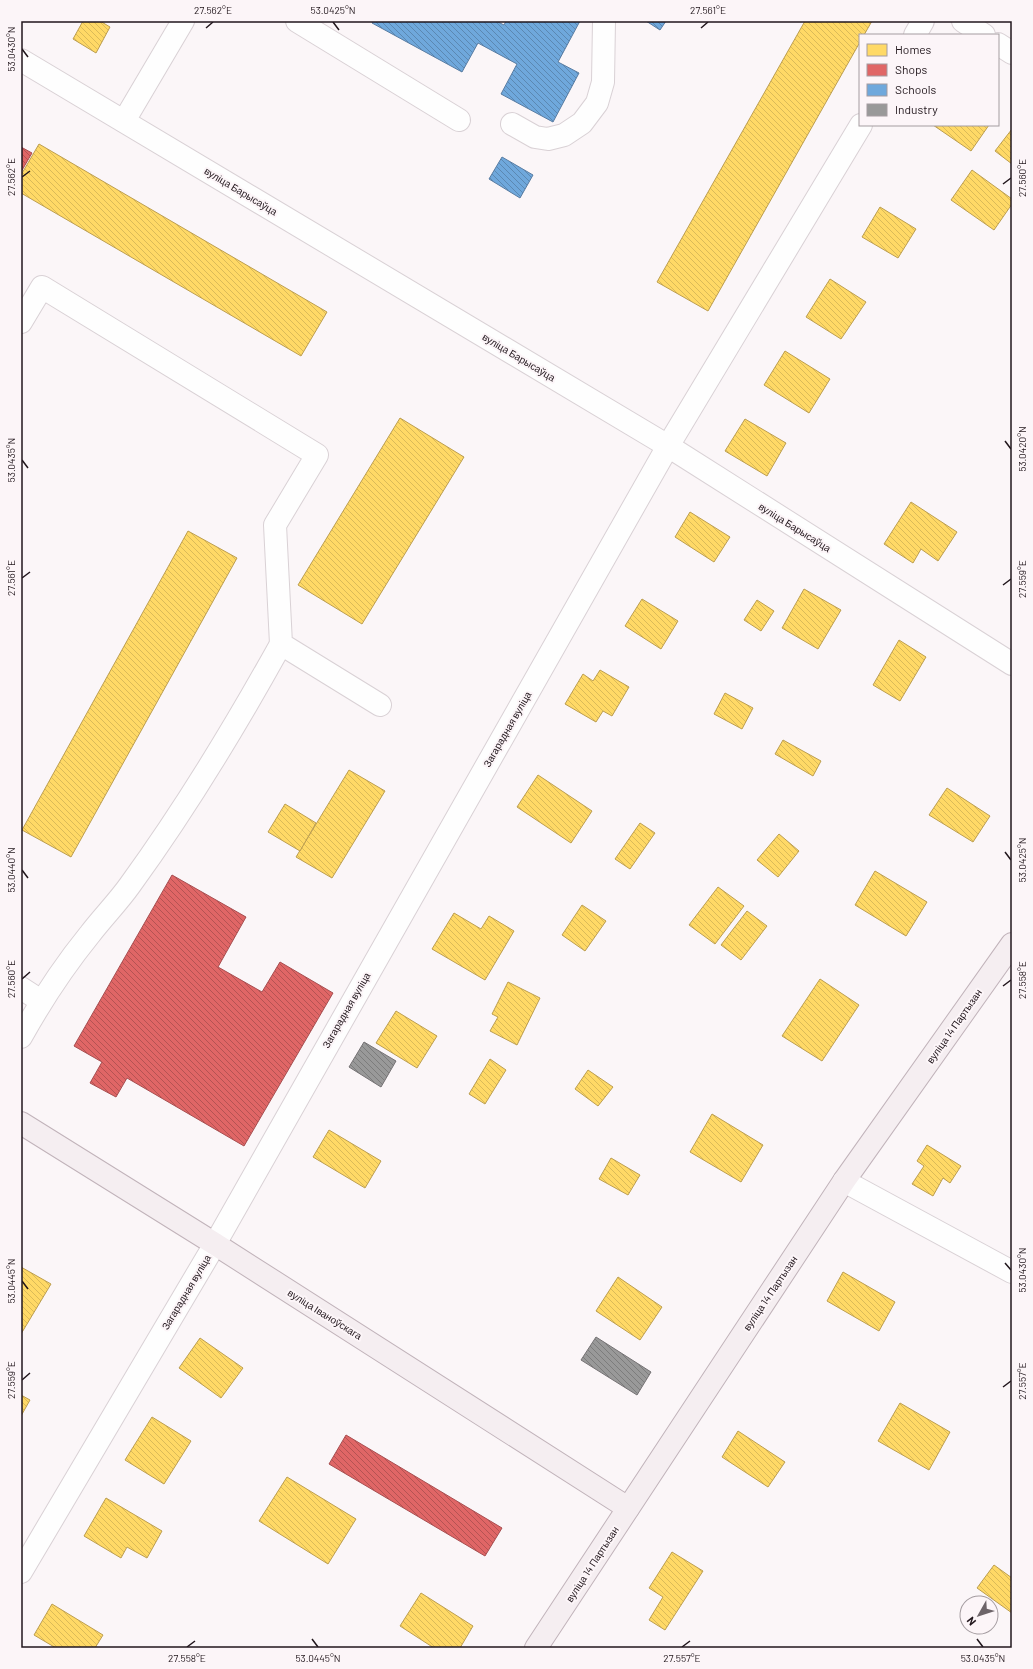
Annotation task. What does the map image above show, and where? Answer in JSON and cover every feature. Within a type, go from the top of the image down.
[{"type":"main road","name":"вуліца 14 Партызан","points":[[536,1648],[844,1181],[1012,944]]},
{"type":"main road","name":"вуліца Іваноўскага","points":[[21,1123],[628,1508]]},
{"type":"street","points":[[124,121],[183,21]]},
{"type":"street","points":[[297,21],[459,120]]},
{"type":"street","points":[[512,124],[535,137],[548,140],[564,135],[582,123],[597,104],[603,82],[604,21]]},
{"type":"street","points":[[916,34],[923,21]]},
{"type":"street","points":[[963,21],[982,34]]},
{"type":"street","points":[[999,45],[1012,53]]},
{"type":"street","name":"вуліца Барысаўца","points":[[21,60],[668,446],[1012,664]]},
{"type":"street","name":"Загарадная вуліца","points":[[21,1572],[214,1244],[668,446],[860,126]]},
{"type":"street","points":[[21,322],[42,287],[317,455],[275,525],[281,644],[258,686],[183,809],[129,886],[89,935],[41,1001],[21,1037]]},
{"type":"street","points":[[281,644],[380,705]]},
{"type":"street","points":[[21,988],[41,1001]]},
{"type":"street","points":[[844,1181],[1012,1272]]},
{"type":"building: Homes","points":[[83,21],[100,21],[110,27],[96,53],[73,39]]},
{"type":"building: Homes","points":[[805,21],[872,21],[865,34],[859,34],[859,44],[708,311],[657,282]]},
{"type":"building: Homes","points":[[934,126],[988,126],[971,151]]},
{"type":"building: Homes","points":[[1012,129],[1012,164],[995,151]]},
{"type":"building: Homes","points":[[39,144],[327,312],[301,356],[21,193],[21,175]]},
{"type":"building: Homes","points":[[972,170],[1012,199],[1012,204],[994,230],[951,200]]},
{"type":"building: Homes","points":[[880,207],[916,229],[898,258],[862,237]]},
{"type":"building: Homes","points":[[830,279],[866,302],[841,339],[806,317]]},
{"type":"building: Homes","points":[[785,351],[830,379],[809,413],[764,385]]},
{"type":"building: Homes","points":[[400,418],[464,457],[362,624],[298,585]]},
{"type":"building: Homes","points":[[745,419],[786,443],[767,476],[725,451]]},
{"type":"building: Homes","points":[[911,502],[957,532],[938,561],[921,549],[913,563],[884,544]]},
{"type":"building: Homes","points":[[690,512],[730,537],[714,562],[675,537]]},
{"type":"building: Homes","points":[[188,531],[237,558],[71,857],[22,830]]},
{"type":"building: Homes","points":[[804,589],[841,610],[818,649],[782,628]]},
{"type":"building: Homes","points":[[642,599],[678,621],[661,649],[625,626]]},
{"type":"building: Homes","points":[[757,600],[774,611],[761,631],[744,620]]},
{"type":"building: Homes","points":[[899,640],[926,657],[900,701],[873,685]]},
{"type":"building: Homes","points":[[600,670],[629,687],[612,716],[603,711],[596,722],[565,704],[583,674],[593,681]]},
{"type":"building: Homes","points":[[725,693],[753,708],[742,729],[714,714]]},
{"type":"building: Homes","points":[[783,740],[821,761],[813,776],[775,754]]},
{"type":"building: Homes","points":[[349,770],[385,791],[332,878],[296,857]]},
{"type":"building: Homes","points":[[538,775],[592,811],[571,843],[517,807]]},
{"type":"building: Homes","points":[[947,788],[990,816],[973,842],[929,815]]},
{"type":"building: Homes","points":[[285,804],[316,823],[300,851],[268,832]]},
{"type":"building: Homes","points":[[640,823],[655,833],[630,869],[615,859]]},
{"type":"building: Homes","points":[[779,834],[799,851],[778,877],[757,860]]},
{"type":"building: Homes","points":[[875,871],[927,902],[906,936],[855,905]]},
{"type":"building: Homes","points":[[718,887],[744,906],[715,944],[689,925]]},
{"type":"building: Homes","points":[[582,905],[606,921],[585,951],[562,935]]},
{"type":"building: Homes","points":[[747,911],[767,926],[741,960],[721,945]]},
{"type":"building: Homes","points":[[454,913],[481,929],[489,916],[514,931],[485,980],[432,949]]},
{"type":"building: Homes","points":[[820,979],[859,1005],[822,1061],[782,1036]]},
{"type":"building: Homes","points":[[508,982],[540,998],[517,1045],[490,1031],[498,1017],[492,1014]]},
{"type":"building: Homes","points":[[396,1011],[437,1036],[417,1068],[376,1043]]},
{"type":"building: Homes","points":[[490,1059],[506,1070],[485,1104],[469,1094]]},
{"type":"building: Homes","points":[[588,1070],[613,1087],[598,1106],[575,1089]]},
{"type":"building: Homes","points":[[712,1114],[763,1145],[741,1182],[690,1152]]},
{"type":"building: Homes","points":[[329,1130],[381,1161],[365,1188],[313,1157]]},
{"type":"building: Homes","points":[[927,1145],[961,1166],[950,1183],[943,1178],[933,1196],[912,1184],[924,1166],[917,1161]]},
{"type":"building: Homes","points":[[611,1158],[640,1175],[628,1195],[599,1179]]},
{"type":"building: Homes","points":[[21,1267],[51,1284],[21,1334]]},
{"type":"building: Homes","points":[[843,1272],[895,1302],[879,1331],[827,1301]]},
{"type":"building: Homes","points":[[618,1277],[662,1307],[640,1340],[596,1311]]},
{"type":"building: Homes","points":[[200,1338],[243,1368],[221,1398],[179,1368]]},
{"type":"building: Homes","points":[[21,1395],[30,1400],[21,1416]]},
{"type":"building: Homes","points":[[900,1403],[950,1432],[929,1470],[878,1441]]},
{"type":"building: Homes","points":[[152,1417],[191,1441],[164,1484],[125,1460]]},
{"type":"building: Homes","points":[[738,1431],[785,1462],[768,1487],[722,1457]]},
{"type":"building: Homes","points":[[287,1477],[356,1519],[328,1564],[259,1521]]},
{"type":"building: Homes","points":[[106,1498],[162,1531],[147,1558],[127,1547],[121,1558],[84,1536]]},
{"type":"building: Homes","points":[[672,1552],[703,1571],[665,1630],[649,1620],[663,1597],[649,1588]]},
{"type":"building: Homes","points":[[994,1565],[1012,1578],[1012,1613],[999,1604],[999,1595],[987,1595],[977,1588]]},
{"type":"building: Homes","points":[[421,1593],[473,1626],[460,1648],[434,1648],[400,1626]]},
{"type":"building: Homes","points":[[52,1604],[103,1635],[95,1648],[56,1648],[34,1635]]},
{"type":"building: Shops","points":[[21,147],[32,153],[21,172]]},
{"type":"building: Shops","points":[[172,875],[246,917],[218,967],[262,992],[280,962],[333,993],[244,1146],[127,1078],[116,1097],[90,1083],[102,1062],[74,1046]]},
{"type":"building: Shops","points":[[346,1435],[502,1528],[485,1556],[329,1464]]},
{"type":"building: Schools","points":[[373,21],[496,21],[504,25],[506,21],[580,21],[558,62],[579,73],[553,122],[501,94],[517,64],[478,43],[462,72],[372,23]]},
{"type":"building: Schools","points":[[646,21],[666,21],[660,30]]},
{"type":"building: Schools","points":[[502,157],[533,175],[520,198],[489,179]]},
{"type":"building: Industry","points":[[364,1042],[396,1061],[381,1087],[349,1067]]},
{"type":"building: Industry","points":[[596,1337],[651,1372],[637,1395],[581,1360]]}]
